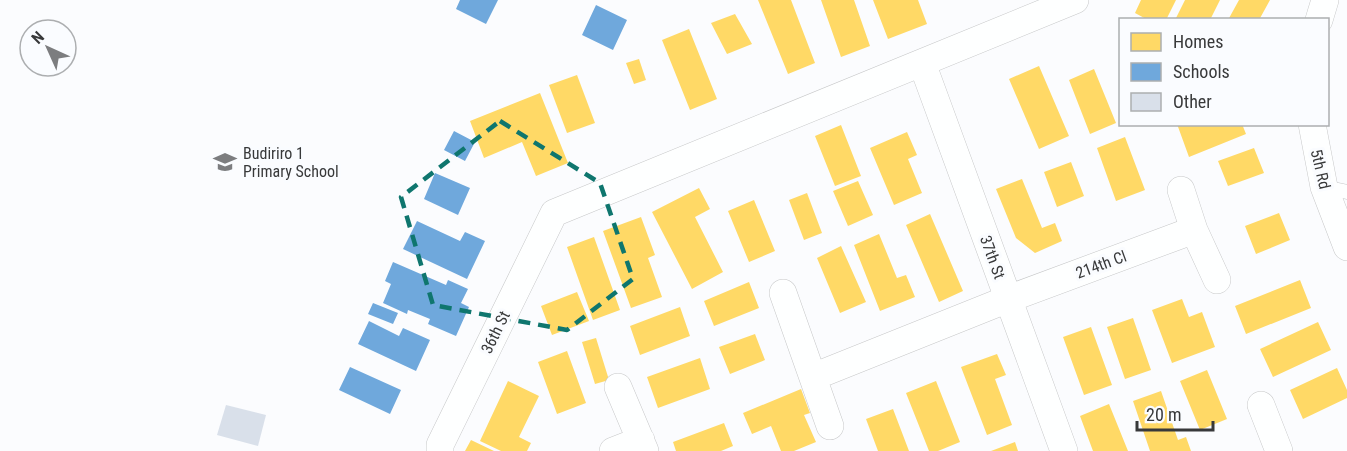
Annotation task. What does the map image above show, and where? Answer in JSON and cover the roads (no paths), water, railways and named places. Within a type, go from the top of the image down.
[{"type":"street","points":[[922,63],[1075,0]]},
{"type":"street","points":[[1320,18],[1325,0]]},
{"type":"street","name":"36th St","points":[[440,451],[440,445],[554,213],[922,63]]},
{"type":"street","name":"37th St","points":[[922,63],[1064,451]]},
{"type":"street","name":"5th Rd","points":[[1313,126],[1335,189],[1347,247]]},
{"type":"street","points":[[1181,190],[1194,230],[1217,280]]},
{"type":"street","name":"214th Cl","points":[[813,377],[1008,299],[1194,230]]},
{"type":"street","points":[[783,292],[830,426]]},
{"type":"street","points":[[613,451],[643,446],[618,387]]},
{"type":"street","points":[[1262,405],[1280,451]]},
{"type":"place","name":"Budiriro 1 Primary School","points":[[225,162]]}]
